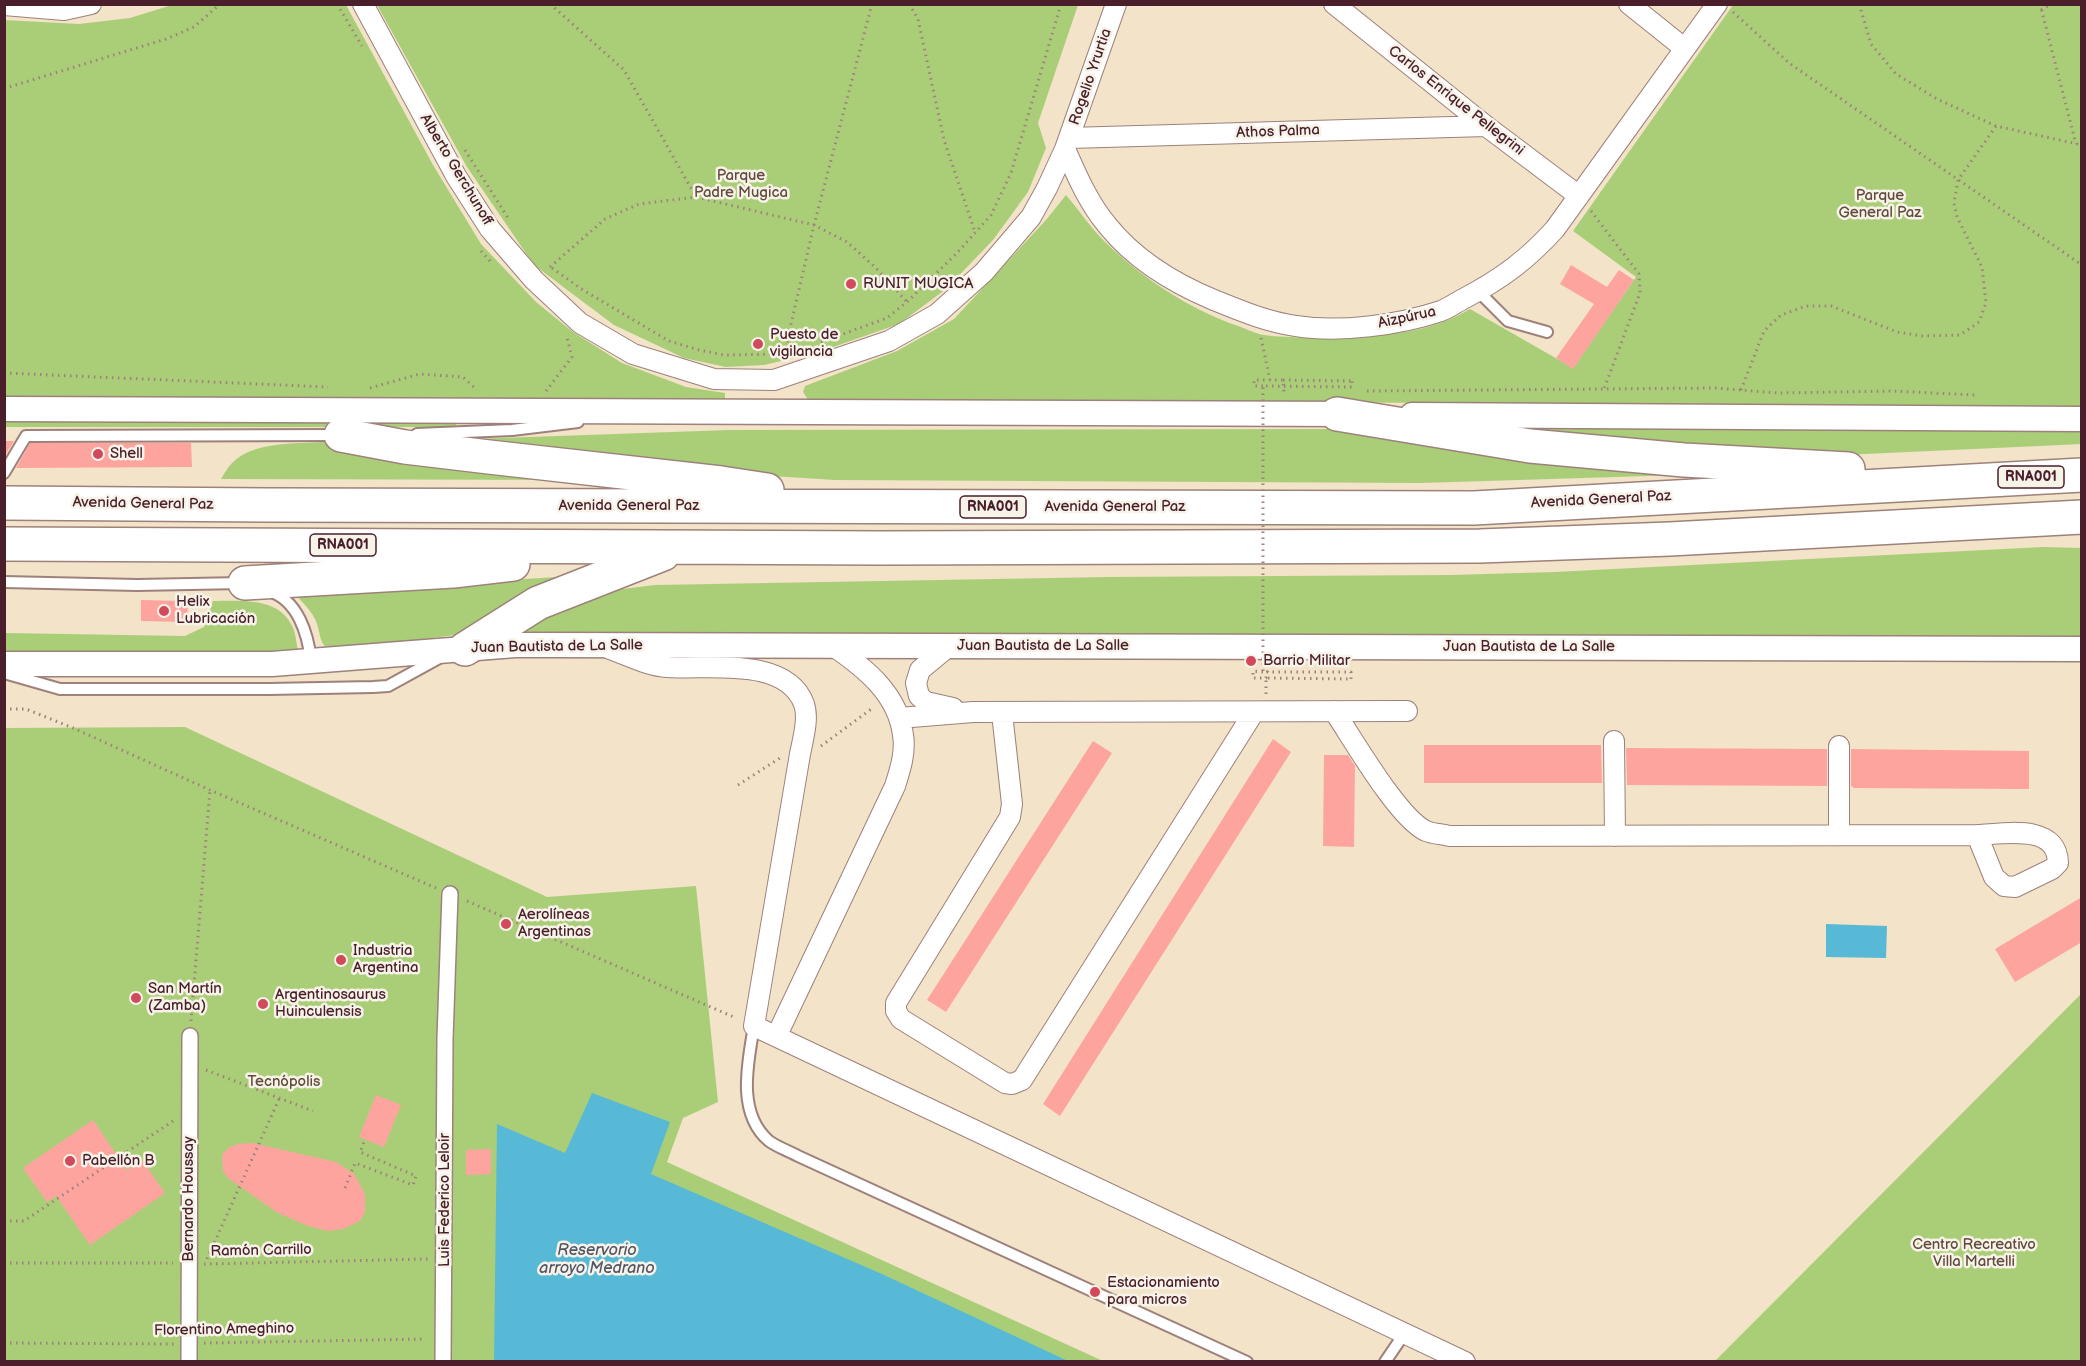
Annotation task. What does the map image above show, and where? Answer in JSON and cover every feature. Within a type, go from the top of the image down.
[{"type":"highway","points":[[1344,403],[1530,446],[1684,460],[1817,466],[1981,479]]},
{"type":"highway","points":[[341,435],[405,447],[721,483],[876,506]]},
{"type":"highway","name":"Avenida General Paz","points":[[4,503],[1474,508],[2082,475]]},
{"type":"highway","name":"RNA001","points":[[4,544],[918,548],[1480,546],[1670,539],[2082,517]]},
{"type":"highway","points":[[245,583],[453,571],[682,547]]},
{"type":"highway","points":[[459,649],[538,603],[682,547]]},
{"type":"street","points":[[4,5],[64,10],[91,4]]},
{"type":"street","name":"Alberto Gerchunoff","points":[[363,4],[456,176],[484,220],[534,280],[580,323],[633,354],[714,379],[774,380],[889,341],[937,314],[984,272],[1031,217],[1067,144]]},
{"type":"street","name":"Rogelio Yrurtia","points":[[1067,144],[1116,4]]},
{"type":"street","name":"Carlos Enrique Pellegrini","points":[[1334,4],[1486,126],[1579,196]]},
{"type":"street","points":[[1629,4],[1684,48]]},
{"type":"street","name":"Aizpúrua","points":[[1067,144],[1086,196],[1107,225],[1131,250],[1160,273],[1193,291],[1257,318],[1296,326],[1363,327],[1442,310],[1478,291],[1534,253],[1555,229],[1717,4]]},
{"type":"street","name":"Athos Palma","points":[[1067,144],[1486,126]]},
{"type":"street","points":[[773,412],[774,380]]},
{"type":"street","points":[[4,410],[773,412],[1344,403],[1594,416],[2082,418]]},
{"type":"street","name":"Juan Bautista de La Salle","points":[[4,664],[272,664],[515,645],[2082,649]]},
{"type":"street","points":[[599,645],[663,667],[758,670],[789,682],[804,704],[806,716],[754,1026],[1465,1362]]},
{"type":"street","points":[[777,1035],[895,786],[902,759],[904,737],[899,718],[889,697],[868,671],[833,646]]},
{"type":"street","points":[[949,646],[920,670],[916,683],[919,696],[926,702],[973,712]]},
{"type":"street","points":[[1334,711],[1408,819],[1426,831],[1449,836],[1977,835]]},
{"type":"street","points":[[899,718],[973,712],[1407,711]]},
{"type":"street","points":[[1002,713],[1012,804],[1010,817],[896,1003],[896,1011],[901,1019],[1005,1083],[1012,1084],[1023,1080],[1254,712]]},
{"type":"street","points":[[1614,741],[1615,836]]},
{"type":"street","points":[[1839,746],[1839,835]]},
{"type":"street","name":"Luis Federico Leloir","points":[[443,1362],[445,1039],[450,894]]},
{"type":"street","name":"Bernardo Houssay","points":[[189,1362],[197,1264],[190,1110],[190,1036]]},
{"type":"lane","points":[[1478,291],[1508,321],[1547,332]]},
{"type":"lane","points":[[4,473],[26,436],[341,435],[512,430],[658,411]]},
{"type":"lane","points":[[4,582],[137,585],[245,583],[274,592],[286,600],[299,616],[309,643],[311,661]]},
{"type":"lane","points":[[4,673],[60,689],[373,687],[388,686],[459,649]]},
{"type":"lane","points":[[754,1026],[748,1062],[748,1103],[756,1123],[769,1141],[1247,1362]]},
{"type":"lane","points":[[1386,1362],[1404,1334]]},
{"type":"path","points":[[4,86],[9,87],[166,39],[194,27],[220,4]]},
{"type":"path","points":[[550,4],[624,70],[696,197]]},
{"type":"path","points":[[784,354],[814,225],[872,4]]},
{"type":"path","points":[[909,4],[918,19],[944,140],[975,233]]},
{"type":"path","points":[[543,260],[583,291],[669,340],[724,355],[784,354],[887,318],[907,303],[991,215],[1011,173],[1061,4]]},
{"type":"path","points":[[1725,4],[1789,63],[2082,265]]},
{"type":"path","points":[[1862,4],[1861,10],[1871,44],[1896,74],[1937,99],[1996,126],[2082,145]]},
{"type":"path","points":[[2040,4],[2076,144]]},
{"type":"path","points":[[2041,10],[2051,4]]},
{"type":"path","points":[[1741,390],[1764,331],[1781,315],[1806,306],[1831,306],[1897,332],[1922,336],[1960,334],[1979,322],[1986,303],[1982,267],[1957,217],[1954,203],[1958,180],[1996,126]]},
{"type":"path","points":[[464,148],[514,228]]},
{"type":"path","points":[[1579,196],[1639,274],[1640,293],[1594,416]]},
{"type":"path","points":[[550,267],[605,219],[639,204],[696,197],[814,225],[847,242],[876,268],[907,303]]},
{"type":"path","points":[[1257,318],[1270,380]]},
{"type":"path","points":[[801,349],[809,369]]},
{"type":"path","points":[[4,373],[330,387]]},
{"type":"path","points":[[365,389],[420,374],[463,377],[478,391]]},
{"type":"path","points":[[1254,380],[1270,380],[1352,381],[1352,387],[1254,386],[1254,380]]},
{"type":"path","points":[[1283,380],[1284,392],[1344,403]]},
{"type":"path","points":[[1263,386],[1263,672]]},
{"type":"path","points":[[1362,391],[1716,388],[1778,393],[1892,391],[1978,395]]},
{"type":"path","points":[[1260,392],[1272,392]]},
{"type":"path","points":[[1261,661],[1270,662],[1266,685]]},
{"type":"path","points":[[1253,671],[1263,672],[1351,672],[1351,679],[1253,678],[1253,671]]},
{"type":"path","points":[[738,785],[779,758],[800,754],[821,745],[889,697]]},
{"type":"path","points":[[4,709],[26,709],[73,728],[210,790],[754,1026]]},
{"type":"path","points":[[190,1036],[210,790]]},
{"type":"path","points":[[190,1065],[313,1111]]},
{"type":"path","points":[[197,1264],[280,1098]]},
{"type":"path","points":[[4,1221],[24,1221],[190,1110]]},
{"type":"path","points":[[345,1188],[355,1163],[413,1185],[416,1176],[360,1152],[365,1140]]},
{"type":"path","name":"Ramón Carrillo","points":[[4,1263],[197,1264],[445,1259]]},
{"type":"path","name":"Florentino Ameghino","points":[[4,1343],[190,1344],[443,1339]]},
{"type":"green space","points":[[172,5],[346,5],[433,165],[481,244],[536,302],[573,332],[622,363],[686,387],[725,393],[725,399],[5,398],[4,20],[79,24],[130,18]]},
{"type":"green space","name":"Parque Padre Mugica","points":[[377,5],[1078,5],[1038,123],[1046,148],[1028,192],[993,240],[946,289],[899,324],[816,353],[764,365],[726,367],[684,358],[614,325],[534,265],[467,167]]},
{"type":"green space","name":"Parque General Paz","points":[[1733,5],[2081,5],[2081,407],[809,401],[803,392],[805,386],[897,351],[954,319],[1046,220],[1066,195],[1104,241],[1150,280],[1202,311],[1255,333],[1298,337],[1386,334],[1429,327],[1470,309],[1573,368],[1636,277],[1573,231]]},
{"type":"green space","points":[[5,421],[456,423],[456,427],[5,427]]},
{"type":"green space","points":[[1496,427],[2081,430],[2082,444],[1822,456]]},
{"type":"green space","points":[[1344,429],[1681,475],[1421,483],[835,480],[740,474],[444,440],[729,430]]},
{"type":"green space","points":[[324,442],[589,480],[221,479],[232,463],[241,456],[263,447]]},
{"type":"green space","points":[[2043,547],[2081,548],[2081,637],[516,633],[515,630],[614,590],[655,585],[1107,577],[1451,575],[1555,572]]},
{"type":"green space","points":[[560,578],[462,634],[388,644],[327,648],[321,639],[314,617],[294,593]]},
{"type":"green space","points":[[213,601],[256,602],[277,609],[285,615],[293,627],[298,651],[245,653],[5,652],[5,633],[185,636],[204,627]]},
{"type":"green space","name":"Tecnópolis","points":[[185,727],[547,897],[696,886],[718,1102],[683,1118],[667,1162],[1103,1361],[5,1361],[4,728]]},
{"type":"green space","name":"Centro Recreativo Villa Martelli","points":[[2081,994],[2081,1361],[1715,1361]]},
{"type":"water","points":[[1826,924],[1887,926],[1886,958],[1826,957]]},
{"type":"water","name":"Reservorio arroyo Medrano","points":[[592,1093],[670,1122],[651,1174],[882,1274],[1068,1361],[494,1361],[497,1124],[565,1153]]},
{"type":"building","points":[[1571,265],[1607,287],[1619,270],[1634,280],[1573,369],[1556,358],[1594,304],[1560,284]]},
{"type":"building","points":[[4,441],[14,441],[4,457]]},
{"type":"building","name":"Shell","points":[[30,443],[191,443],[192,467],[16,468]]},
{"type":"building","name":"Helix Lubricación","points":[[141,600],[188,601],[187,622],[141,621]]},
{"type":"building","points":[[1273,739],[1291,752],[1060,1116],[1043,1104]]},
{"type":"building","points":[[1093,741],[1112,753],[946,1012],[927,1000]]},
{"type":"building","points":[[1424,745],[1601,745],[1602,783],[1424,783]]},
{"type":"building","points":[[1626,748],[1827,749],[1827,786],[1627,785]]},
{"type":"building","points":[[1851,749],[2029,751],[2029,789],[1854,788],[1851,786]]},
{"type":"building","points":[[1324,755],[1348,755],[1355,766],[1354,847],[1323,846]]},
{"type":"building","points":[[2082,897],[2082,942],[2015,982],[1995,949]]},
{"type":"building","points":[[376,1095],[401,1105],[384,1147],[359,1137]]},
{"type":"building","points":[[93,1120],[127,1170],[142,1160],[165,1193],[90,1245],[56,1196],[47,1202],[23,1168]]},
{"type":"building","points":[[252,1143],[336,1162],[354,1174],[365,1194],[365,1212],[360,1221],[343,1229],[328,1231],[308,1226],[278,1213],[228,1178],[223,1171],[222,1155],[228,1148],[237,1144]]},
{"type":"building","points":[[491,1149],[491,1174],[466,1175],[466,1150]]},
{"type":"place","name":"RUNIT MUGICA","points":[[851,284]]},
{"type":"place","name":"Puesto de vigilancia","points":[[758,344]]},
{"type":"place","name":"Shell","points":[[98,454]]},
{"type":"place","name":"Helix Lubricación","points":[[164,611]]},
{"type":"place","name":"Barrio Militar","points":[[1251,661]]},
{"type":"place","name":"Aerolíneas Argentinas","points":[[506,924]]},
{"type":"place","name":"Industria Argentina","points":[[341,960]]},
{"type":"place","name":"San Martín (Zamba)","points":[[136,998]]},
{"type":"place","name":"Argentinosaurus Huinculensis","points":[[263,1004]]},
{"type":"place","name":"Pabellón B","points":[[70,1161]]},
{"type":"place","name":"Estacionamiento para micros","points":[[1095,1292]]}]
